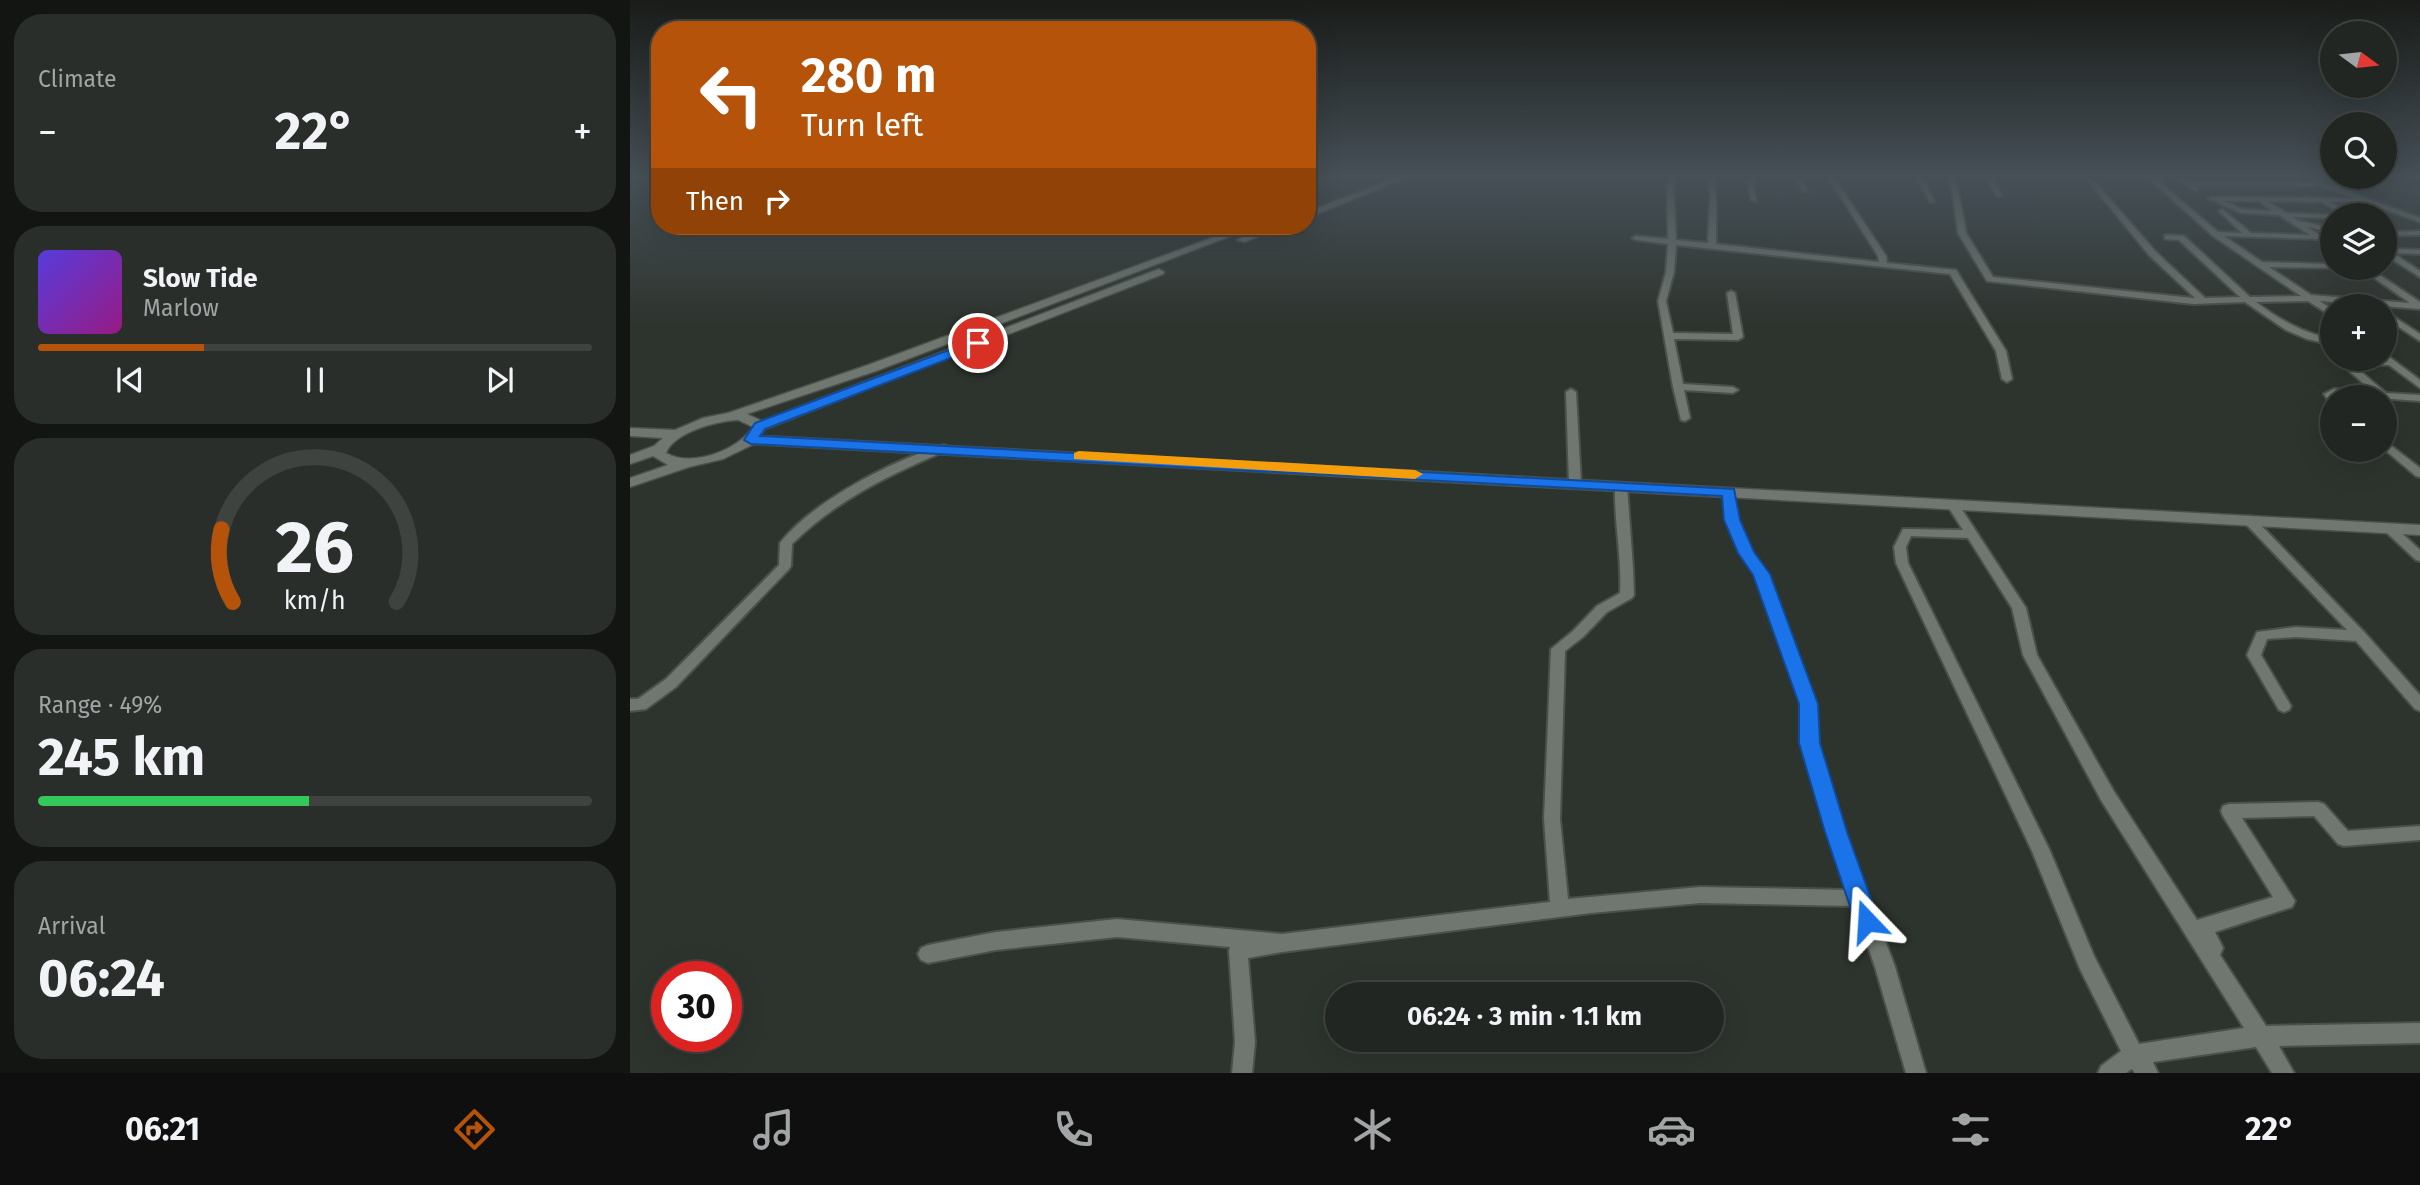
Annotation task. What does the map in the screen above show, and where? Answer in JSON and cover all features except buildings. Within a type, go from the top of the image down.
[{"type":"street","points":[[1672,227],[1667,291],[1662,301],[1685,418]]},
{"type":"street","points":[[1712,227],[1712,246]]},
{"type":"street","points":[[1863,227],[1882,256],[1884,265]]},
{"type":"street","points":[[1961,227],[1962,233],[1990,279],[2203,300],[2320,299]]},
{"type":"street","points":[[2130,227],[2152,253],[2203,300]]},
{"type":"street","points":[[2208,227],[2320,304]]},
{"type":"street","points":[[2240,227],[2249,235]]},
{"type":"street","points":[[2303,227],[2320,238]]},
{"type":"street","points":[[2397,234],[2420,233]]},
{"type":"street","points":[[2216,234],[2320,234]]},
{"type":"street","points":[[630,432],[675,434],[872,368],[1228,235]]},
{"type":"street","points":[[751,440],[760,426],[1255,235]]},
{"type":"street","points":[[2168,237],[2182,238],[2285,328],[2320,340]]},
{"type":"street","points":[[1636,238],[1952,272],[1957,276],[2001,351],[2007,379]]},
{"type":"street","points":[[2397,238],[2420,250]]},
{"type":"street","points":[[2397,250],[2420,250]]},
{"type":"street","points":[[2397,259],[2420,275]]},
{"type":"street","points":[[2258,264],[2320,266]]},
{"type":"street","points":[[2204,273],[2220,273]]},
{"type":"street","points":[[2382,280],[2420,306]]},
{"type":"street","points":[[1670,336],[1738,337],[1731,293]]},
{"type":"street","points":[[2397,304],[2420,306]]},
{"type":"street","points":[[2397,322],[2420,338]]},
{"type":"street","points":[[2397,365],[2420,384]]},
{"type":"street","points":[[2355,371],[2372,385]]},
{"type":"street","points":[[1678,387],[1733,390]]},
{"type":"street","points":[[1571,391],[1575,483]]},
{"type":"street","points":[[2397,396],[2420,398]]},
{"type":"street","points":[[720,418],[747,418],[756,421],[760,426]]},
{"type":"street","points":[[630,460],[659,449],[675,434]]},
{"type":"street","points":[[630,483],[689,462],[724,454],[751,440],[944,448],[2419,530]]},
{"type":"street","points":[[630,705],[641,705],[671,683],[785,566],[786,544],[806,520],[883,476],[944,448]]},
{"type":"street","points":[[659,449],[659,455],[664,460],[689,462]]},
{"type":"street","points":[[2397,454],[2420,474]]},
{"type":"street","points":[[1560,909],[1552,819],[1558,649],[1578,634],[1602,609],[1627,595],[1629,575],[1620,511],[1622,486]]},
{"type":"street","points":[[1729,492],[1732,520],[1746,553],[1761,574],[1808,704],[1810,743],[1858,898],[1885,967],[1916,1073]]},
{"type":"street","points":[[1953,505],[2019,608],[2030,655],[2107,795],[2284,1073]]},
{"type":"street","points":[[2249,520],[2419,702]]},
{"type":"street","points":[[2389,528],[2420,557]]},
{"type":"street","points":[[1972,534],[1907,532],[1900,547],[1902,563],[2041,851],[2087,962],[2134,1055],[2148,1073]]},
{"type":"street","points":[[2284,706],[2254,655],[2262,635],[2296,632],[2360,636]]},
{"type":"street","points":[[2261,1036],[2202,927],[2286,901],[2230,811],[2318,809],[2344,839],[2420,832]]},
{"type":"street","points":[[1242,1073],[1245,1042],[1238,951],[1282,943],[1560,909],[1700,895],[1858,898]]},
{"type":"street","points":[[928,954],[996,941],[1117,928],[1282,943]]},
{"type":"street","points":[[2108,1073],[2134,1055],[2261,1036],[2420,1033]]},
{"type":"slow traffic","points":[[1079,456],[1415,474]]},
{"type":"route","points":[[978,343],[760,426],[751,440],[1729,492],[1732,520],[1746,553],[1761,574],[1808,704],[1810,743],[1836,832],[1867,921]]}]
